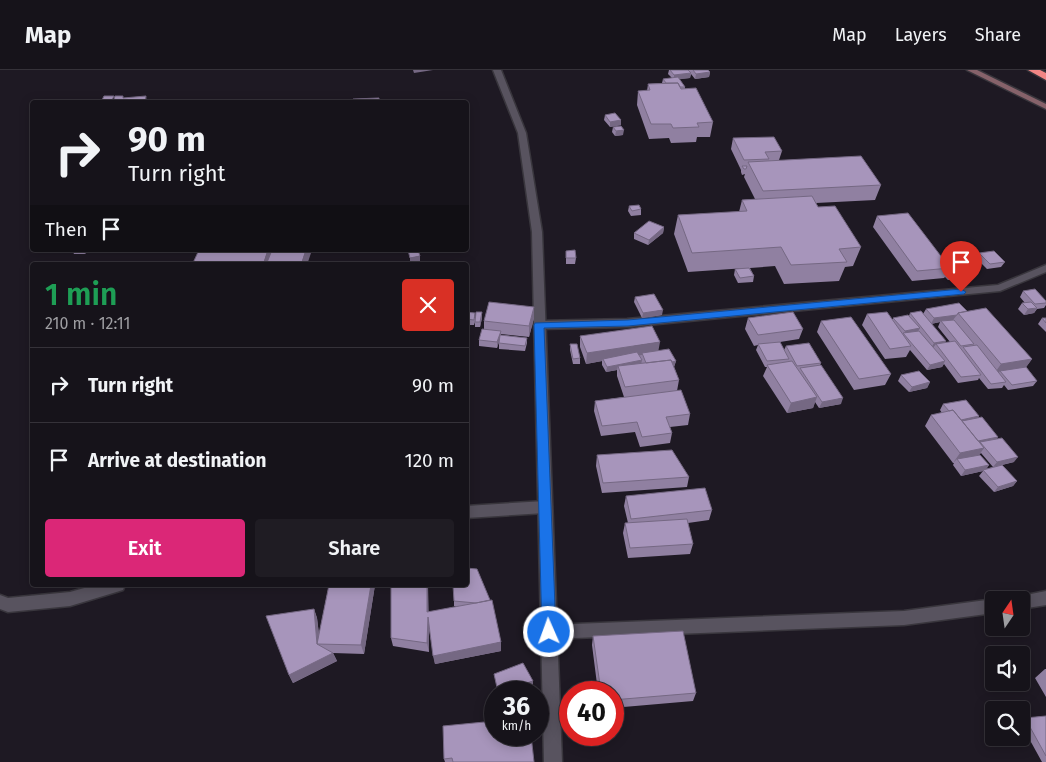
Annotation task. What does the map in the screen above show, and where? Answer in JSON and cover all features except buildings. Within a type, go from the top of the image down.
[{"type":"highway","points":[[1033,70],[1046,76]]},
{"type":"main road","points":[[971,70],[1046,107]]},
{"type":"street","points":[[497,70],[522,133],[537,232],[553,762]]},
{"type":"street","points":[[539,325],[628,323],[1000,288],[1046,268]]},
{"type":"street","points":[[469,512],[545,507]]},
{"type":"street","points":[[0,602],[8,605],[70,599],[111,587]]},
{"type":"street","points":[[1030,601],[1046,598]]},
{"type":"street","points":[[549,632],[904,618],[985,607]]},
{"type":"route","points":[[549,632],[539,325],[628,323],[961,292]]}]
